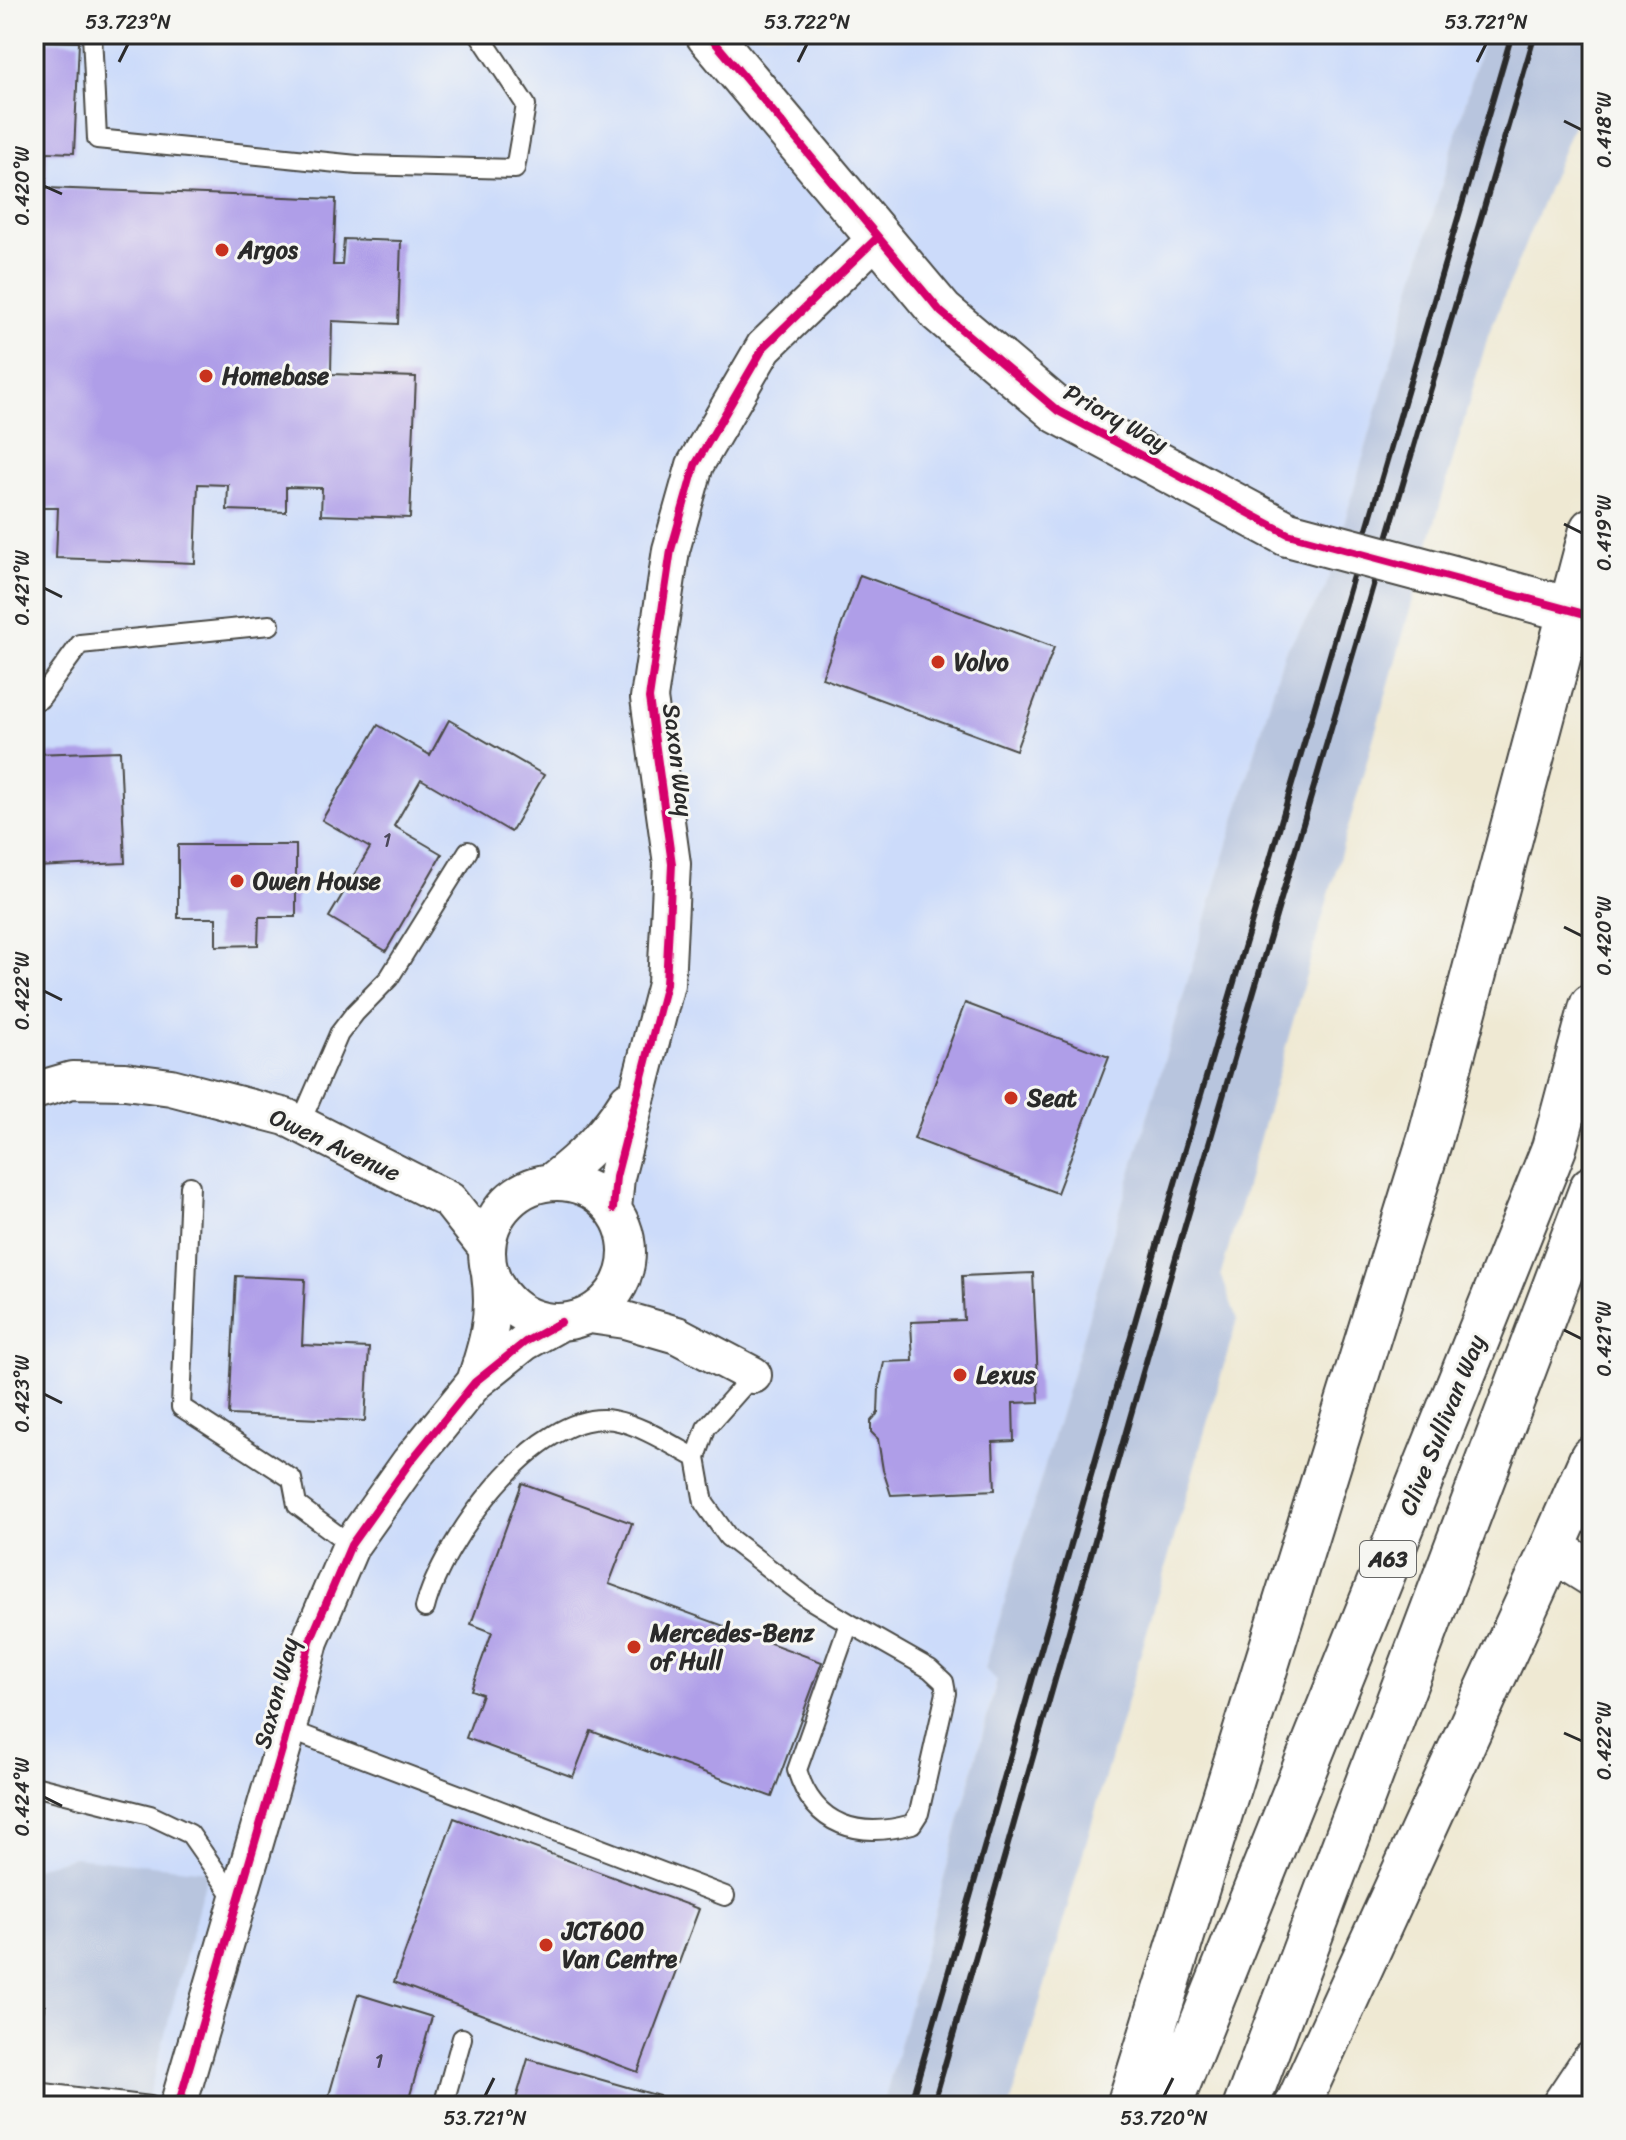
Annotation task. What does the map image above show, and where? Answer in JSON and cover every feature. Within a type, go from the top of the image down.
[{"type":"main road","name":"Priory Way","points":[[708,34],[941,312],[1058,411],[1288,534],[1581,614]]},
{"type":"main road","points":[[1129,2106],[1430,1139],[1581,614],[1592,530]]},
{"type":"main road","name":"Clive Sullivan Way","points":[[1169,2106],[1554,1148],[1592,1006]]},
{"type":"main road","name":"A63","points":[[1246,2106],[1592,1188]]},
{"type":"main road","points":[[1297,2106],[1592,1458]]},
{"type":"main road","points":[[1552,1549],[1592,1574]]},
{"type":"street","name":"Saxon Way","points":[[613,1209],[616,1177],[666,984],[672,864],[649,698],[675,536],[695,465],[764,347],[878,237]]},
{"type":"street","name":"Saxon Way","points":[[551,1182],[587,1153],[616,1120],[644,1075]]},
{"type":"street","name":"Owen Avenue","points":[[34,1091],[72,1080],[125,1081],[171,1087],[286,1117],[449,1200],[508,1202]]},
{"type":"street","points":[[575,1319],[610,1299],[624,1273],[628,1248],[623,1226],[613,1209],[600,1197],[578,1185],[551,1182],[530,1187],[508,1202],[493,1223],[488,1260],[499,1291],[514,1308],[536,1319],[625,1320],[677,1335],[753,1375]]},
{"type":"street","name":"Owen Avenue","points":[[449,1200],[488,1260]]},
{"type":"street","name":"Saxon Way","points":[[475,1382],[489,1341],[494,1303],[488,1260]]},
{"type":"street","points":[[624,1273],[636,1301],[677,1335]]},
{"type":"street","name":"Saxon Way","points":[[178,2106],[310,1641],[351,1545],[410,1462],[475,1382],[525,1342],[575,1319]]},
{"type":"lane","points":[[92,34],[97,139],[357,165],[515,169],[526,105],[479,34]]},
{"type":"lane","points":[[34,700],[40,699],[80,644],[270,625]]},
{"type":"lane","points":[[300,1124],[339,1034],[389,978],[468,851]]},
{"type":"lane","points":[[190,1186],[181,1407],[292,1479],[297,1505],[351,1545]]},
{"type":"lane","points":[[753,1375],[706,1428],[696,1458],[704,1503],[728,1537],[809,1599],[930,1669],[944,1682],[946,1693],[919,1813],[912,1824],[891,1830],[865,1832],[840,1824],[803,1792],[797,1770],[849,1623]]},
{"type":"lane","points":[[425,1608],[449,1547],[481,1501],[516,1464],[550,1437],[577,1423],[611,1419],[653,1435],[696,1458]]},
{"type":"lane","points":[[287,1729],[725,1896]]},
{"type":"lane","points":[[34,1786],[150,1815],[190,1834],[236,1900]]},
{"type":"lane","points":[[443,2106],[462,2038]]},
{"type":"lane","points":[[44,2093],[150,2106]]},
{"type":"shaded area","points":[[34,34],[1485,34],[1325,590],[1284,654],[985,1669],[997,1680],[883,2106],[146,2106],[74,1857],[34,1868]]},
{"type":"shaded area","points":[[1485,34],[1592,34],[1592,79],[1488,336],[1221,1274],[1237,1320],[1010,2106],[883,2106],[997,1681],[985,1669],[1284,654],[1325,590]]},
{"type":"shaded area","points":[[74,1857],[208,1871],[146,2106],[34,2106],[34,1868]]},
{"type":"building","name":"Homebase","points":[[34,41],[79,42],[74,153],[47,152],[46,188],[336,199],[333,265],[342,265],[344,239],[401,241],[398,324],[332,321],[331,374],[416,377],[410,518],[321,515],[322,488],[286,487],[286,512],[227,510],[228,485],[198,484],[195,563],[56,558],[58,508],[34,508]]},
{"type":"building","name":"Volvo","points":[[860,575],[1054,647],[1016,750],[822,678]]},
{"type":"building","points":[[449,720],[544,775],[511,832],[421,779],[394,826],[442,854],[386,951],[329,917],[370,848],[322,820],[378,725],[430,755]]},
{"type":"building","points":[[120,751],[125,863],[34,867],[34,754]]},
{"type":"building","name":"Owen House","points":[[178,845],[296,845],[296,917],[259,917],[258,945],[216,946],[216,918],[178,918]]},
{"type":"building","name":"Seat","points":[[965,1003],[1109,1057],[1057,1193],[914,1139]]},
{"type":"building","name":"Lexus","points":[[1033,1273],[1039,1402],[1013,1403],[1014,1441],[993,1442],[995,1490],[891,1495],[878,1439],[871,1432],[871,1421],[878,1413],[884,1362],[913,1361],[911,1322],[964,1320],[962,1276]]},
{"type":"building","points":[[236,1276],[305,1279],[302,1345],[369,1348],[365,1421],[229,1415]]},
{"type":"building","name":"Mercedes-Benz of Hull","points":[[522,1483],[632,1523],[609,1584],[822,1662],[772,1797],[591,1731],[573,1777],[466,1738],[482,1694],[471,1690],[492,1632],[471,1624]]},
{"type":"building","name":"JCT600 Van Centre","points":[[454,1818],[699,1909],[638,2072],[394,1982]]},
{"type":"building","points":[[358,1994],[432,2017],[407,2106],[326,2106]]},
{"type":"building","points":[[34,2003],[45,2006],[35,2040],[34,2040]]},
{"type":"building","points":[[528,2059],[691,2105],[691,2106],[514,2106]]},
{"type":"railway","points":[[910,2106],[1161,1231],[1512,34]]},
{"type":"railway","points":[[933,2106],[1182,1236],[1535,34]]},
{"type":"cycle path","points":[[708,34],[941,312],[1058,411],[1288,534],[1592,616]]},
{"type":"cycle path","points":[[613,1209],[616,1177],[666,984],[672,864],[649,698],[671,550],[695,465],[764,347],[878,237]]},
{"type":"cycle path","points":[[178,2106],[284,1743],[310,1641],[351,1545],[410,1462],[475,1382],[525,1342],[561,1322]]},
{"type":"place","name":"Argos","points":[[222,250]]},
{"type":"place","name":"Homebase","points":[[206,376]]},
{"type":"place","name":"Volvo","points":[[938,662]]},
{"type":"place","name":"Owen House","points":[[237,881]]},
{"type":"place","name":"Seat","points":[[1011,1098]]},
{"type":"place","name":"Lexus","points":[[960,1375]]},
{"type":"place","name":"Mercedes-Benz of Hull","points":[[634,1647]]},
{"type":"place","name":"JCT600 Van Centre","points":[[546,1945]]}]
